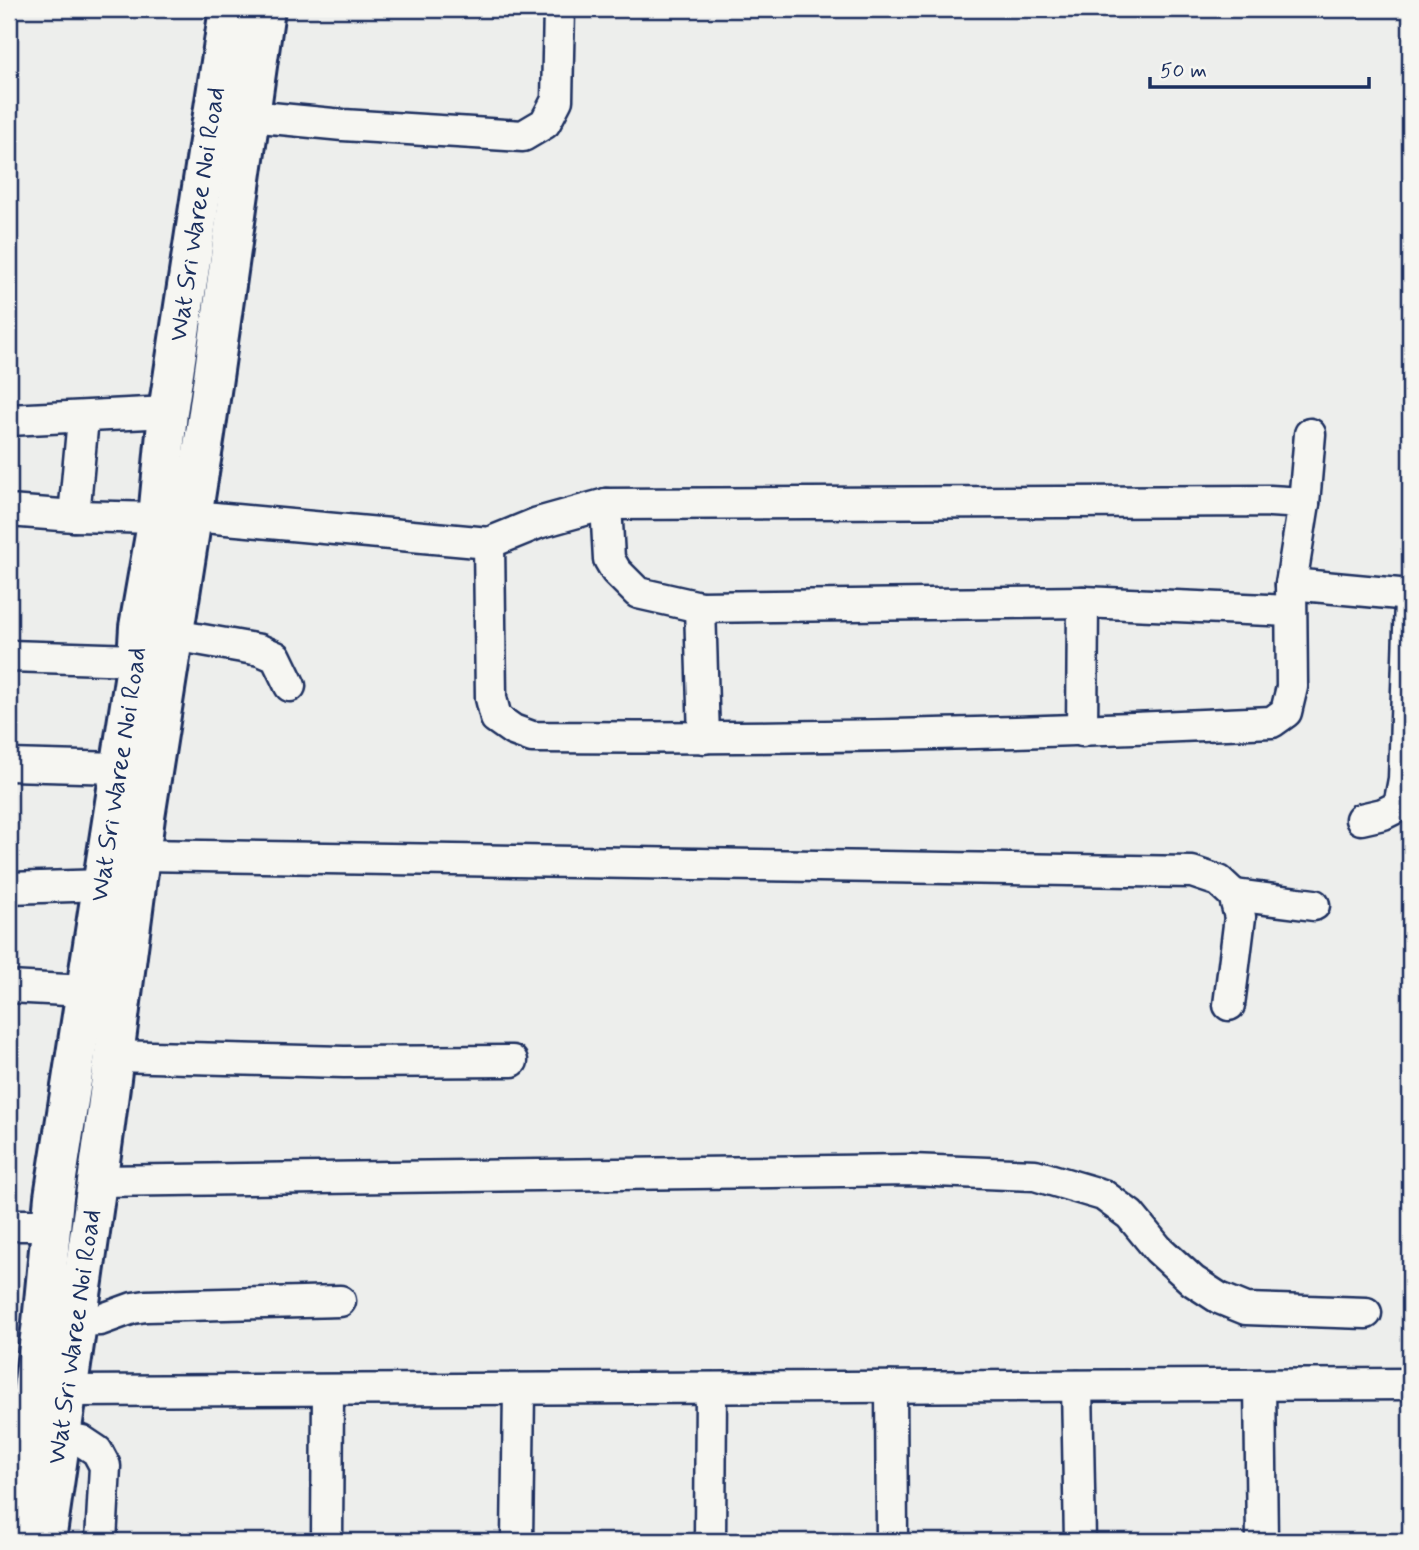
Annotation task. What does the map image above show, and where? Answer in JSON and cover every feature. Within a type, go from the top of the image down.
[{"type":"main road","name":"Wat Sri Waree Noi Road","points":[[46,1541],[174,635],[175,517],[168,412],[229,9]]},
{"type":"main road","name":"Wat Sri Waree Noi Road","points":[[12,1541],[42,1323],[51,1226],[104,885],[119,768],[137,660],[139,627],[175,517],[250,116],[265,9]]},
{"type":"main road","points":[[51,1226],[91,1230]]},
{"type":"street","points":[[250,116],[344,125],[523,136],[545,124],[557,100],[559,9]]},
{"type":"street","points":[[9,420],[168,412]]},
{"type":"street","points":[[74,516],[83,418]]},
{"type":"street","points":[[489,544],[491,698],[496,718],[513,730],[532,737],[704,738],[1082,731],[1272,722],[1286,712],[1292,687],[1290,597],[1304,503],[1310,434]]},
{"type":"street","points":[[9,511],[74,516],[175,517],[489,544],[538,523],[606,504],[1304,503]]},
{"type":"street","points":[[606,504],[610,558],[616,571],[638,593],[700,607],[1410,595]]},
{"type":"street","points":[[1361,819],[1383,814],[1399,806],[1404,779],[1410,600]]},
{"type":"street","points":[[1082,731],[1083,602]]},
{"type":"street","points":[[700,607],[704,738]]},
{"type":"street","points":[[174,635],[260,650],[276,657],[290,686]]},
{"type":"street","points":[[9,656],[137,660]]},
{"type":"street","points":[[9,765],[119,768]]},
{"type":"street","points":[[141,855],[1192,872],[1219,881],[1234,895],[1240,917],[1229,1005]]},
{"type":"street","points":[[9,888],[104,885]]},
{"type":"street","points":[[1234,895],[1314,905]]},
{"type":"street","points":[[9,987],[86,991]]},
{"type":"street","points":[[114,1056],[344,1062],[512,1061]]},
{"type":"street","points":[[98,1181],[911,1170],[1035,1175],[1103,1195],[1130,1215],[1158,1249],[1193,1281],[1219,1298],[1246,1309],[1366,1313]]},
{"type":"street","points":[[9,1225],[51,1226]]},
{"type":"street","points":[[78,1321],[100,1320],[132,1308],[146,1306],[340,1301]]},
{"type":"street","points":[[68,1391],[1410,1384]]},
{"type":"street","points":[[1259,1385],[1262,1541]]},
{"type":"street","points":[[1077,1386],[1080,1541]]},
{"type":"street","points":[[891,1387],[891,1541]]},
{"type":"street","points":[[710,1541],[711,1388]]},
{"type":"street","points":[[517,1541],[519,1389]]},
{"type":"street","points":[[327,1541],[328,1391]]},
{"type":"street","points":[[61,1437],[82,1441],[97,1451],[105,1466],[101,1541]]}]
